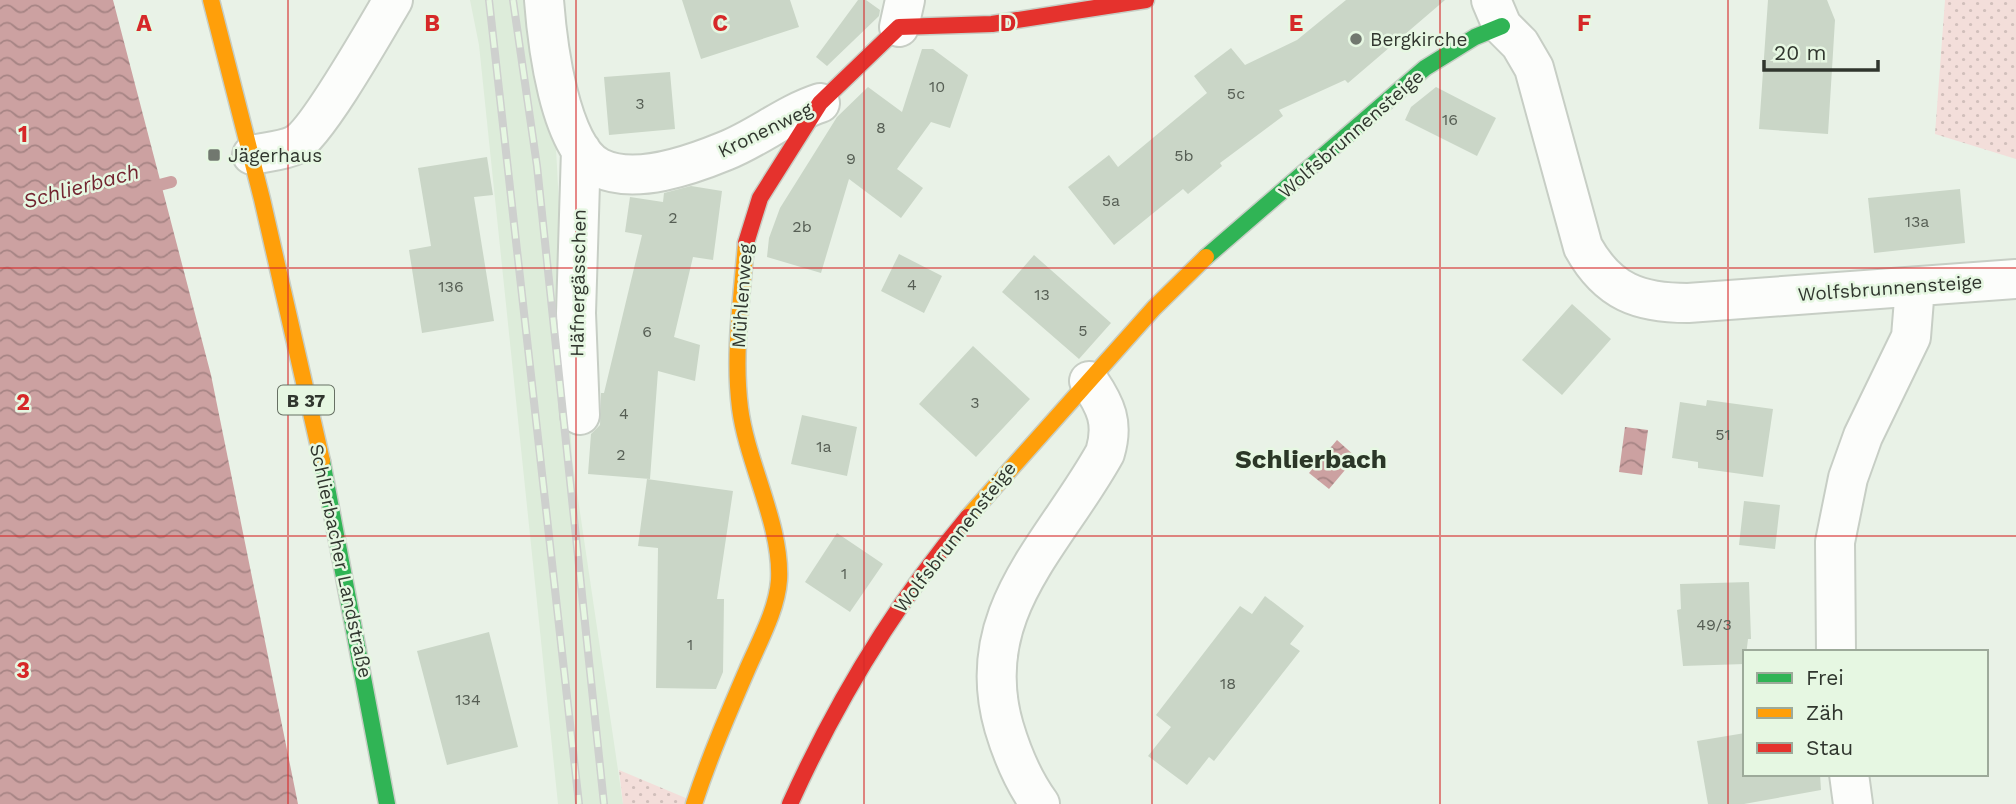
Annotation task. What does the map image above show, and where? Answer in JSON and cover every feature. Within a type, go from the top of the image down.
[{"type":"street","name":"Schlierbacher Landstraße","points":[[211,0],[252,155],[346,569],[387,804]]},
{"type":"street","points":[[252,155],[296,144],[357,61],[393,0]]},
{"type":"street","name":"Kronenweg","points":[[544,0],[553,76],[566,117],[581,150],[599,168],[634,174],[663,170],[725,151],[814,105]]},
{"type":"street","name":"Mühlenweg","points":[[694,804],[709,759],[767,625],[779,580],[774,536],[743,428],[737,353],[747,233],[760,198],[814,105],[902,14],[931,29],[985,24],[1146,0]]},
{"type":"street","name":"Wolfsbrunnensteige","points":[[790,804],[820,739],[884,629],[971,512],[1187,275],[1366,119],[1497,13],[1534,68],[1583,247],[1595,268],[1611,283],[1632,296],[1661,303],[2016,279]]},
{"type":"street","name":"Häfnergässchen","points":[[580,415],[576,313],[581,150]]},
{"type":"street","points":[[1836,650],[1835,542],[1848,478],[1863,436],[1911,337],[1915,287]]},
{"type":"street","points":[[1040,804],[1010,746],[999,707],[995,671],[1001,630],[1016,593],[1105,453],[1111,435],[1105,405],[1089,381]]},
{"type":"street","points":[[1849,776],[1853,804]]},
{"type":"shaded area","points":[[470,0],[537,0],[556,148],[572,458],[623,804],[558,804],[479,45]]},
{"type":"shaded area","points":[[1945,0],[2016,0],[2016,159],[1935,134]]},
{"type":"shaded area","points":[[619,770],[700,804],[623,804]]},
{"type":"water","points":[[0,0],[113,0],[211,375],[298,804],[0,804]]},
{"type":"water","points":[[1625,427],[1648,430],[1642,475],[1619,472]]},
{"type":"water","points":[[1337,440],[1356,457],[1329,489],[1309,473]]},
{"type":"building","points":[[682,0],[790,0],[799,27],[701,59]]},
{"type":"building","points":[[858,0],[866,0],[880,10],[879,16],[827,66],[816,57]]},
{"type":"building","points":[[1346,0],[1445,0],[1348,83],[1345,80],[1279,110],[1283,116],[1220,163],[1222,166],[1188,194],[1183,189],[1114,245],[1068,187],[1109,155],[1118,167],[1207,93],[1194,76],[1231,48],[1245,65],[1297,40]]},
{"type":"building","points":[[1768,0],[1827,0],[1835,20],[1828,134],[1759,129]]},
{"type":"building","points":[[922,49],[933,49],[968,75],[950,128],[931,122],[897,169],[923,188],[901,218],[849,179],[821,273],[767,257],[769,238],[780,208],[837,117],[868,87],[902,112]]},
{"type":"building","points":[[670,72],[675,129],[609,135],[604,77]]},
{"type":"building","points":[[1436,87],[1496,118],[1477,156],[1405,120],[1411,107]]},
{"type":"building","points":[[487,157],[493,195],[474,197],[494,321],[422,333],[409,250],[431,246],[418,168]]},
{"type":"building","points":[[691,186],[722,191],[713,260],[693,257],[674,337],[700,345],[695,381],[658,371],[650,479],[588,474],[591,434],[600,425],[601,393],[604,393],[642,235],[625,232],[630,197],[663,202],[664,193]]},
{"type":"building","points":[[1960,189],[1965,243],[1874,253],[1868,198]]},
{"type":"building","points":[[899,254],[942,276],[924,313],[881,291]]},
{"type":"building","points":[[1034,255],[1111,323],[1079,359],[1002,292]]},
{"type":"building","points":[[1572,304],[1611,339],[1562,395],[1522,360]]},
{"type":"building","points":[[973,346],[1030,399],[976,457],[919,404]]},
{"type":"building","points":[[1707,400],[1773,409],[1763,477],[1698,468],[1698,462],[1672,458],[1680,402],[1706,406]]},
{"type":"building","points":[[802,415],[857,427],[847,476],[791,464]]},
{"type":"building","points":[[647,479],[733,491],[717,599],[724,599],[723,672],[716,689],[656,688],[658,548],[638,546]]},
{"type":"building","points":[[1744,501],[1780,505],[1775,549],[1739,545]]},
{"type":"building","points":[[837,533],[883,564],[850,612],[805,582]]},
{"type":"building","points":[[1749,582],[1751,639],[1748,639],[1747,650],[1743,650],[1743,664],[1683,666],[1677,610],[1681,609],[1680,584]]},
{"type":"building","points":[[1265,596],[1304,626],[1290,644],[1300,651],[1214,761],[1209,757],[1187,785],[1148,756],[1171,727],[1156,715],[1240,606],[1252,614]]},
{"type":"building","points":[[489,632],[518,747],[447,765],[417,651]]},
{"type":"building","points":[[1743,733],[1743,776],[1820,776],[1821,790],[1744,804],[1708,804],[1697,741]]},
{"type":"waterway","name":"Schlierbach","points":[[148,188],[171,182]]},
{"type":"railway","points":[[489,0],[579,804]]},
{"type":"railway","points":[[513,0],[537,166],[604,804]]},
{"type":"traffic: fast","points":[[1206,257],[1425,68],[1475,37],[1502,26]]},
{"type":"traffic: fast","points":[[322,461],[387,804]]},
{"type":"traffic: slow","points":[[211,0],[262,199],[322,461]]},
{"type":"traffic: slow","points":[[694,804],[778,591],[775,538],[749,450],[738,387],[740,304],[746,243]]},
{"type":"traffic: slow","points":[[968,517],[1154,308],[1206,257]]},
{"type":"traffic: jam","points":[[746,243],[760,198],[820,103],[899,27],[992,24],[1146,0]]},
{"type":"traffic: jam","points":[[790,804],[827,728],[869,654],[916,584],[968,517]]},
{"type":"place","name":"Bergkirche","points":[[1356,39]]},
{"type":"place","name":"Jägerhaus","points":[[214,155]]},
{"type":"district","name":"Schlierbach","points":[[1311,459]]}]
